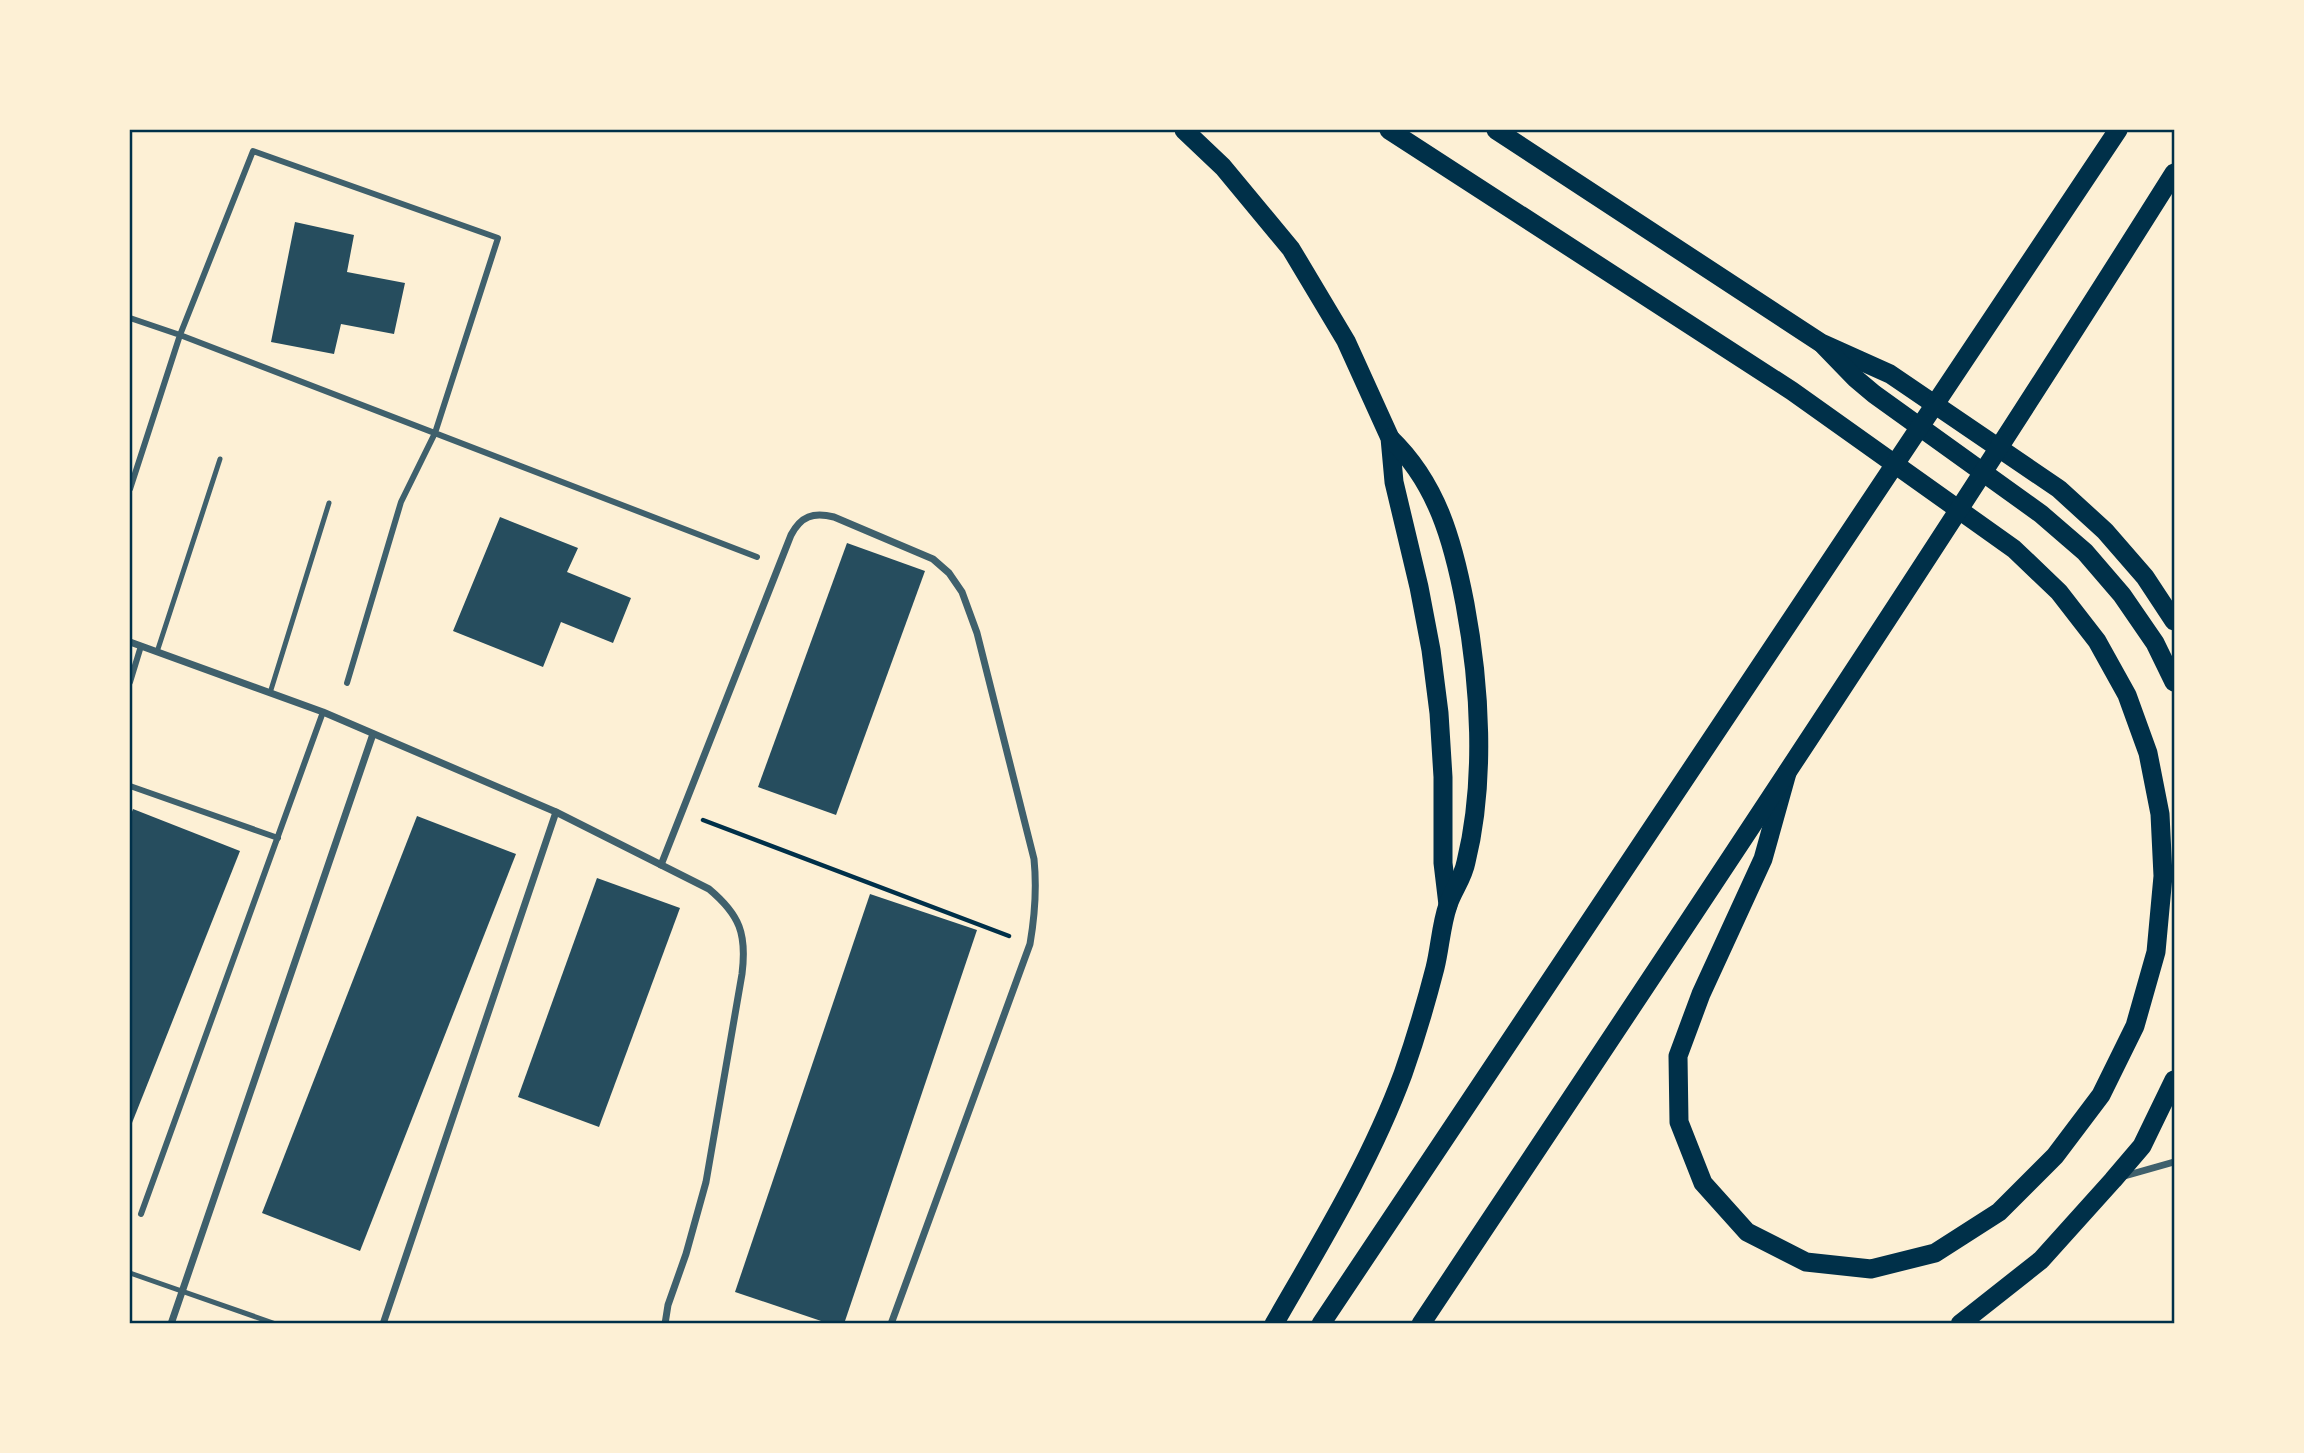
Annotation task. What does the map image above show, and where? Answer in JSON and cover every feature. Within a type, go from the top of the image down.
[{"type":"highway","points":[[1184,130],[1223,167],[1291,249],[1346,341],[1390,438],[1420,472],[1441,514],[1460,578],[1472,643],[1478,708],[1478,775],[1466,863],[1459,885],[1448,905],[1435,968],[1403,1074],[1359,1176],[1274,1324]]},
{"type":"highway","points":[[1389,130],[1792,391],[2014,549],[2059,592],[2097,641],[2127,695],[2148,753],[2160,814],[2164,876],[2156,952],[2135,1026],[2101,1095],[2055,1156],[1999,1212],[1935,1253],[1871,1269],[1806,1262],[1747,1232],[1703,1183],[1679,1122],[1678,1056],[1700,994],[1763,859],[1787,773]]},
{"type":"highway","points":[[1496,130],[1821,343],[1890,374],[2059,489],[2105,531],[2145,577],[2175,621]]},
{"type":"highway","points":[[1321,1324],[2118,130]]},
{"type":"highway","points":[[1421,1324],[1787,773],[2060,355],[2175,173]]},
{"type":"highway","points":[[1821,343],[1855,379],[2041,514],[2085,552],[2122,595],[2155,643],[2175,682]]},
{"type":"highway","points":[[1390,438],[1394,482],[1419,587],[1439,713],[1443,777],[1443,863],[1448,905]]},
{"type":"highway","points":[[1960,1324],[2041,1260],[2113,1180],[2142,1146],[2175,1080]]},
{"type":"street","points":[[130,489],[180,335],[253,152],[498,238],[435,433],[401,502],[347,683]]},
{"type":"street","points":[[130,318],[757,557]]},
{"type":"street","points":[[661,865],[797,523],[808,516],[822,514],[834,517],[933,559],[949,573],[962,592],[977,633],[1034,859],[1037,888],[1030,944],[891,1324]]},
{"type":"street","points":[[130,642],[323,712],[556,812],[709,889],[727,905],[740,926],[745,949],[705,1182],[686,1254],[668,1305],[665,1324]]},
{"type":"street","points":[[130,682],[141,646]]},
{"type":"street","points":[[141,1214],[323,712]]},
{"type":"street","points":[[171,1324],[373,734]]},
{"type":"street","points":[[130,786],[278,838]]},
{"type":"street","points":[[383,1324],[556,812]]},
{"type":"street","points":[[2113,1180],[2175,1162]]},
{"type":"lane","points":[[158,652],[220,459]]},
{"type":"lane","points":[[270,693],[329,503]]},
{"type":"lane","points":[[130,1273],[276,1324]]},
{"type":"path","points":[[682,812],[1030,944]]},
{"type":"building","points":[[295,222],[354,235],[347,272],[405,283],[394,334],[341,324],[334,354],[271,342]]},
{"type":"building","points":[[500,517],[578,548],[567,572],[631,598],[613,643],[561,622],[543,667],[453,631]]},
{"type":"building","points":[[847,543],[925,571],[836,815],[758,787]]},
{"type":"building","points":[[133,809],[240,851],[130,1128],[130,817]]},
{"type":"building","points":[[417,816],[516,854],[360,1251],[262,1213]]},
{"type":"building","points":[[597,878],[680,908],[599,1127],[518,1097]]},
{"type":"building","points":[[870,894],[977,930],[844,1324],[830,1324],[735,1292]]}]
